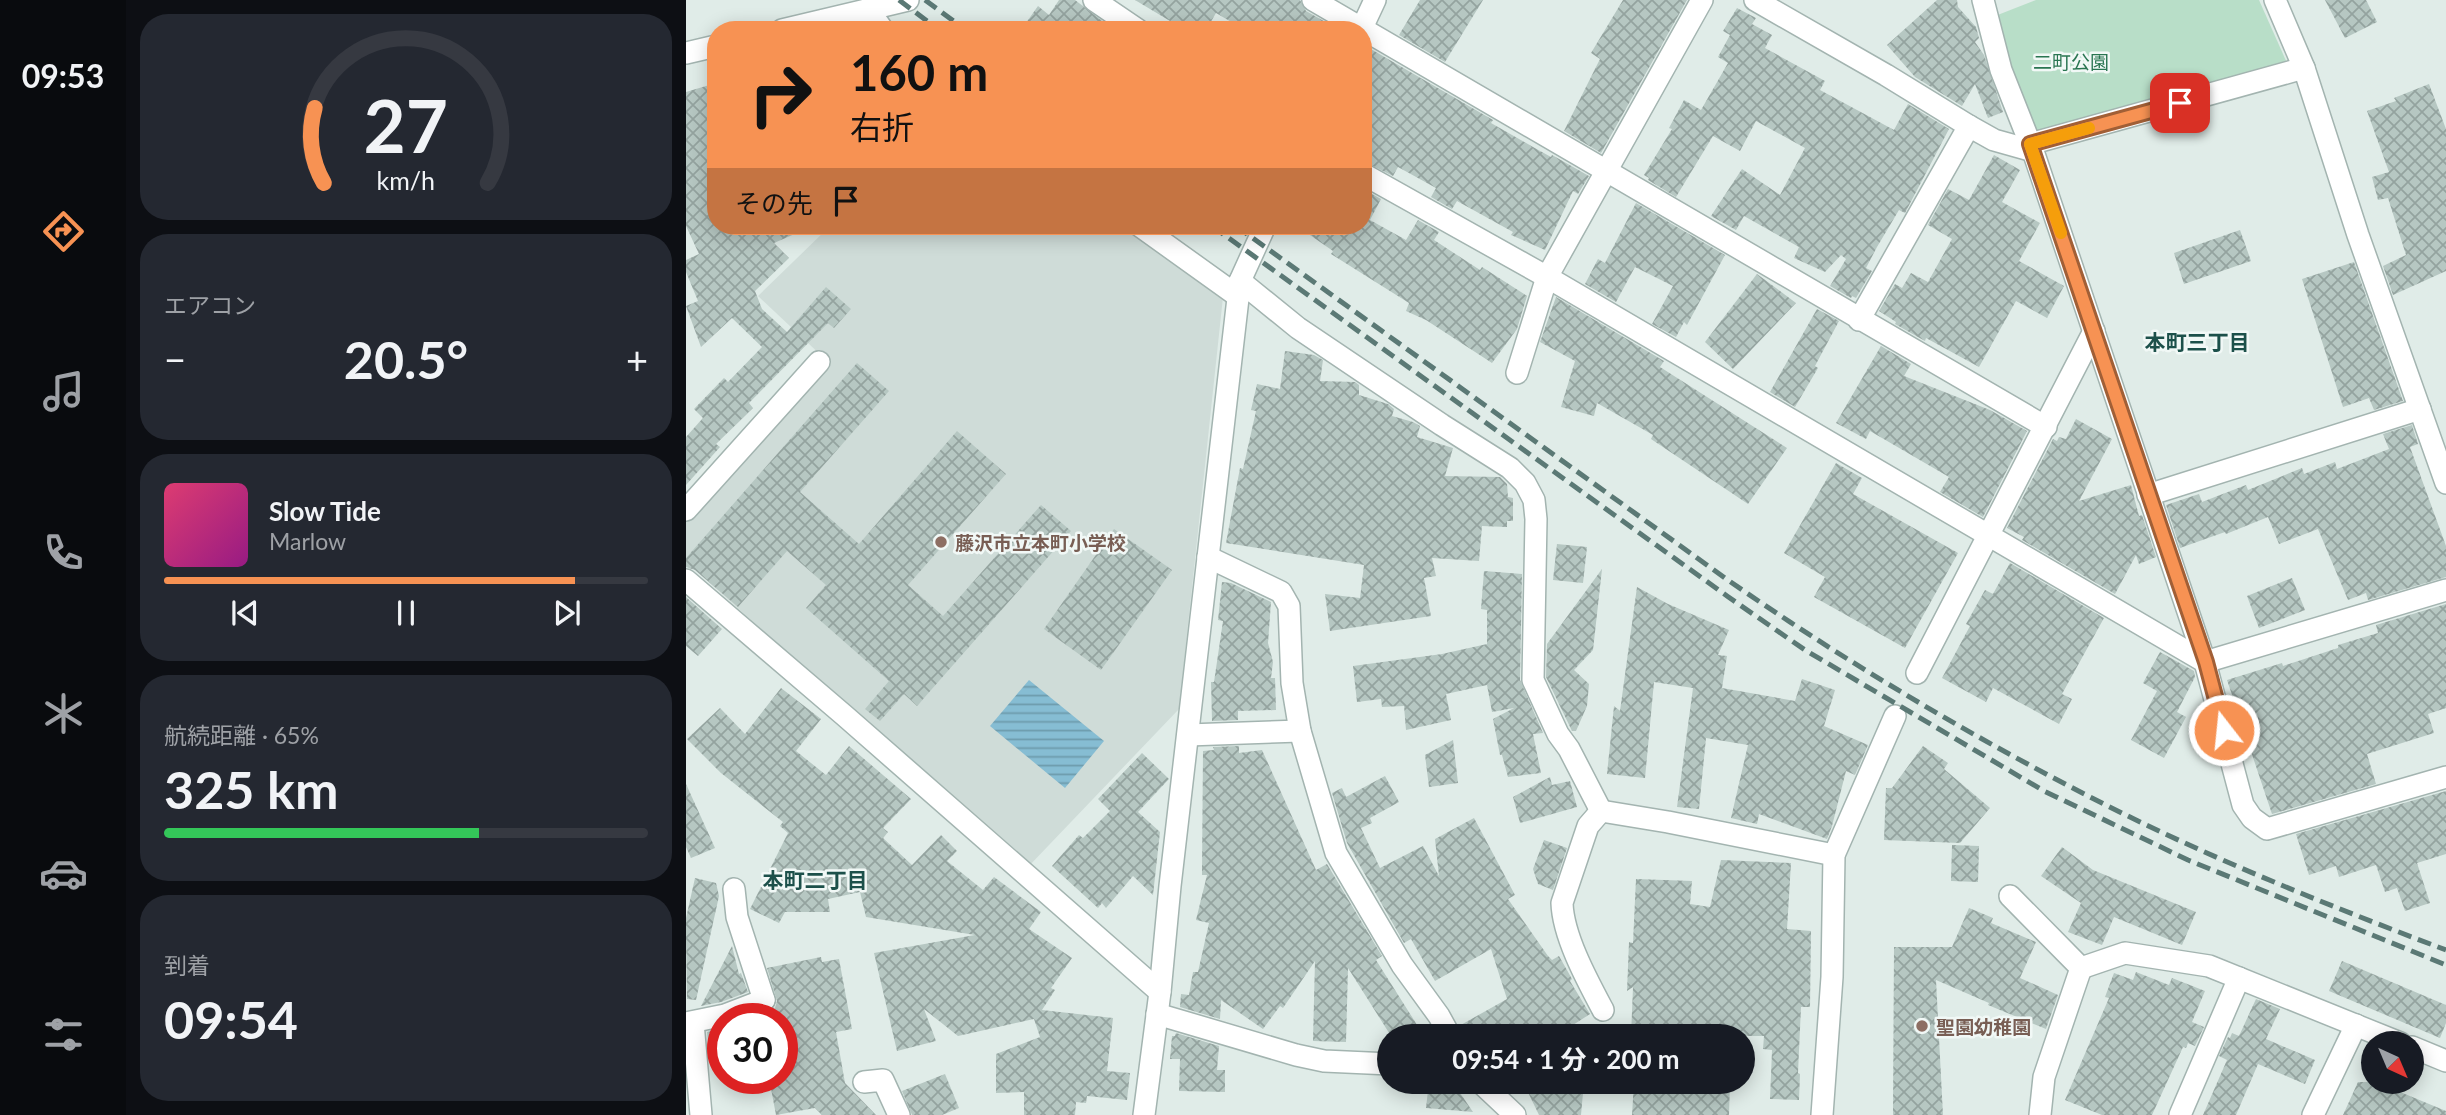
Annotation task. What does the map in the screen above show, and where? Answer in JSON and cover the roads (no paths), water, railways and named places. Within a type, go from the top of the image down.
[{"type":"street","points":[[819,21],[908,0]]},
{"type":"street","points":[[1094,0],[1126,21]]},
{"type":"street","points":[[1314,0],[1350,21]]},
{"type":"street","points":[[1365,21],[1375,0]]},
{"type":"street","points":[[1517,373],[1547,277],[1702,0]]},
{"type":"street","points":[[1755,0],[1994,140],[2032,148],[2304,68]]},
{"type":"street","points":[[1983,0],[2001,70],[2032,148],[2206,662],[2243,805],[2252,818],[2267,829],[2446,777]]},
{"type":"street","points":[[2275,0],[2304,68],[2358,235],[2446,483]]},
{"type":"street","points":[[868,9],[877,21]]},
{"type":"street","points":[[1372,34],[2046,427]]},
{"type":"street","points":[[686,53],[707,48]]},
{"type":"street","points":[[1859,320],[1969,126]]},
{"type":"street","points":[[1372,179],[1547,277],[2206,662],[2446,590]]},
{"type":"street","points":[[1154,235],[1510,468],[1525,483],[1534,500],[1536,519],[1533,680],[1558,734],[1569,749],[1601,811]]},
{"type":"street","points":[[1144,1115],[1239,289],[1261,235]]},
{"type":"street","points":[[1917,673],[2094,331]]},
{"type":"street","points":[[686,510],[819,362]]},
{"type":"street","points":[[2148,495],[2420,409]]},
{"type":"street","points":[[1208,557],[1281,592],[1289,606],[1292,683],[1300,732],[1336,853],[1396,955],[1443,1024]]},
{"type":"street","points":[[686,580],[1160,992]]},
{"type":"street","points":[[1822,1115],[1832,976],[1834,856],[1895,716]]},
{"type":"street","points":[[1188,735],[1300,732]]},
{"type":"street","points":[[1601,811],[1834,856]]},
{"type":"street","points":[[1601,811],[1588,826],[1562,903],[1562,911],[1574,949],[1603,1010]]},
{"type":"street","points":[[701,1115],[690,1023],[725,1015],[764,1000],[737,917],[734,889]]},
{"type":"street","points":[[2010,896],[2081,968]]},
{"type":"street","points":[[2081,968],[2125,953],[2209,966],[2371,1031]]},
{"type":"street","points":[[2040,1115],[2044,1077],[2081,968]]},
{"type":"street","points":[[2180,1115],[2239,978]]},
{"type":"street","points":[[1157,1014],[1296,1055],[1324,1060],[1377,1063]]},
{"type":"street","points":[[2314,1115],[2356,1025]]},
{"type":"street","points":[[2424,1053],[2446,1061]]},
{"type":"street","points":[[863,1082],[883,1080],[899,1115]]},
{"type":"street","points":[[1493,1094],[1515,1115]]},
{"type":"water","points":[[1029,680],[1104,741],[1065,788],[990,726]]},
{"type":"railway","points":[[899,0],[927,21]]},
{"type":"railway","points":[[925,0],[954,21]]},
{"type":"railway","points":[[1225,235],[1805,650],[2044,791],[2188,860],[2446,965]]},
{"type":"railway","points":[[1249,235],[1725,578],[1906,695],[2047,774],[2180,841],[2312,898],[2446,950]]},
{"type":"place","name":"藤沢市立本町小学校","points":[[941,542]]},
{"type":"place","name":"聖園幼稚園","points":[[1922,1026]]},
{"type":"district","name":"本町三丁目","points":[[2197,341]]},
{"type":"district","name":"本町二丁目","points":[[815,879]]},
{"type":"park label","name":"二町公園","points":[[2071,61]]}]
